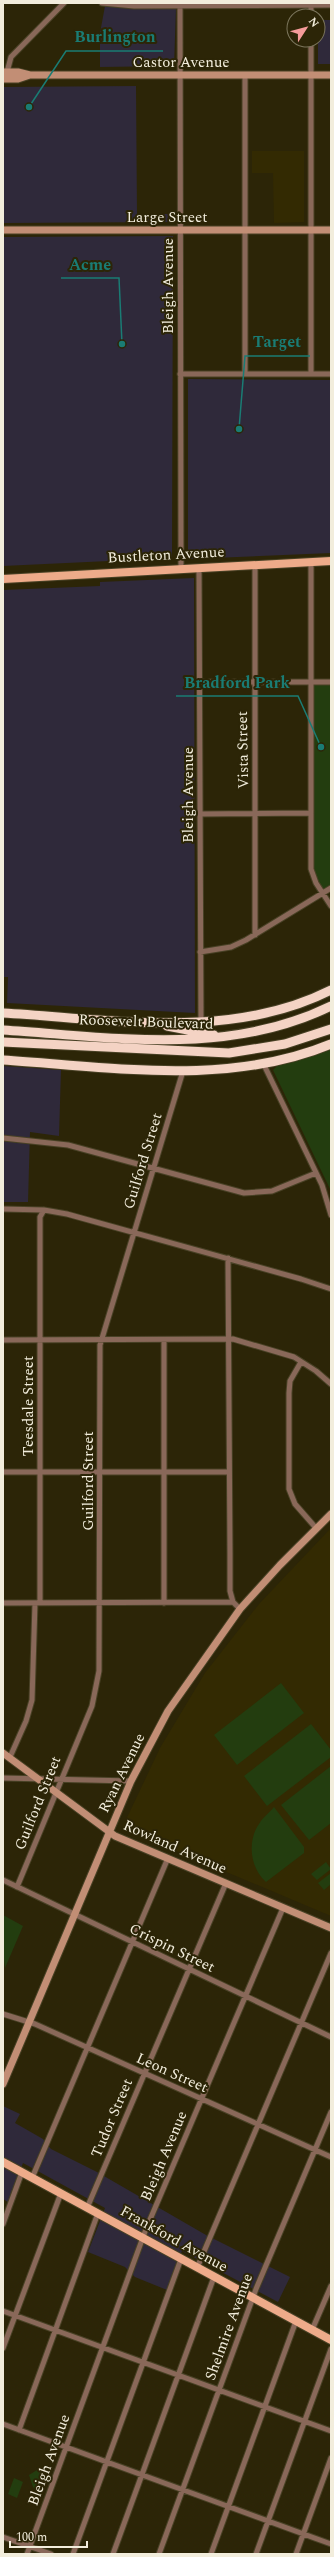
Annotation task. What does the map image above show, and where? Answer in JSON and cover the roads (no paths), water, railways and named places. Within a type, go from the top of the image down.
[{"type":"highway","name":"Roosevelt Boulevard","points":[[3,1013],[146,1022],[201,1023],[238,1020],[270,1013],[299,1004],[331,990]]},
{"type":"highway","name":"Roosevelt Boulevard","points":[[3,1030],[176,1040],[231,1037],[285,1025],[331,1006]]},
{"type":"highway","points":[[146,1022],[231,1037]]},
{"type":"highway","name":"Roosevelt Boulevard","points":[[3,1042],[229,1053],[285,1044],[331,1029]]},
{"type":"highway","points":[[3,1060],[183,1071],[216,1071],[264,1065],[302,1055],[331,1044]]},
{"type":"main road","name":"Bustleton Avenue","points":[[3,579],[255,564],[331,562]]},
{"type":"main road","name":"Frankford Avenue","points":[[3,2162],[331,2340]]},
{"type":"street","points":[[5,72],[11,57],[64,3]]},
{"type":"street","points":[[102,3],[134,6],[180,4],[331,5]]},
{"type":"street","name":"Bleigh Avenue","points":[[180,4],[181,569]]},
{"type":"street","points":[[311,48],[311,374]]},
{"type":"street","name":"Castor Avenue","points":[[5,72],[30,75],[331,75]]},
{"type":"street","name":"Castor Avenue","points":[[3,79],[18,79],[30,75]]},
{"type":"street","points":[[245,75],[245,374]]},
{"type":"street","name":"Large Street","points":[[3,230],[331,230]]},
{"type":"street","points":[[180,374],[331,374]]},
{"type":"street","points":[[311,562],[311,869],[323,894],[331,906]]},
{"type":"street","name":"Vista Street","points":[[255,564],[256,935]]},
{"type":"street","name":"Bleigh Avenue","points":[[199,568],[201,682],[201,1023]]},
{"type":"street","points":[[201,682],[331,682]]},
{"type":"street","points":[[200,814],[311,812]]},
{"type":"street","points":[[200,952],[231,947],[256,935],[331,888]]},
{"type":"street","points":[[264,1065],[316,1173],[331,1215]]},
{"type":"street","name":"Guilford Street","points":[[17,1887],[57,1793],[60,1779],[93,1699],[99,1671],[101,1340],[183,1071]]},
{"type":"street","points":[[3,1138],[68,1145],[244,1193],[272,1191],[316,1173]]},
{"type":"street","points":[[3,1209],[44,1210],[228,1258],[331,1290]]},
{"type":"street","name":"Teesdale Street","points":[[10,1758],[26,1722],[32,1700],[37,1603],[40,1472],[40,1217],[44,1210]]},
{"type":"street","points":[[228,1258],[228,1472],[230,1591],[233,1602],[240,1609]]},
{"type":"street","points":[[3,1340],[228,1340],[266,1347],[301,1362],[331,1384]]},
{"type":"street","points":[[164,1340],[164,1603]]},
{"type":"street","points":[[301,1362],[290,1381],[289,1489],[295,1504],[316,1528]]},
{"type":"street","points":[[3,1472],[228,1472]]},
{"type":"street","name":"Ryan Avenue","points":[[3,2084],[131,1781],[168,1711],[240,1609],[331,1514]]},
{"type":"street","points":[[3,1603],[233,1602]]},
{"type":"street","name":"Rowland Avenue","points":[[3,1753],[115,1836],[331,1928]]},
{"type":"street","points":[[3,1778],[131,1781]]},
{"type":"street","points":[[32,2178],[168,1858]]},
{"type":"street","name":"Crispin Street","points":[[3,1880],[331,2037]]},
{"type":"street","name":"Tudor Street","points":[[87,2208],[226,1883]]},
{"type":"street","name":"Bleigh Avenue","points":[[27,2554],[143,2238],[283,1908]]},
{"type":"street","points":[[197,2268],[331,1953]]},
{"type":"street","name":"Leon Street","points":[[3,2014],[28,2022],[88,2048],[331,2157]]},
{"type":"street","name":"Shelmire Avenue","points":[[159,2554],[252,2298],[331,2112]]},
{"type":"street","points":[[3,2224],[22,2172]]},
{"type":"street","points":[[3,2348],[61,2194]]},
{"type":"street","points":[[19,2430],[98,2213]]},
{"type":"street","points":[[73,2554],[182,2259]]},
{"type":"street","points":[[113,2554],[214,2277]]},
{"type":"street","points":[[312,2330],[331,2286]]},
{"type":"street","points":[[3,2311],[331,2431]]},
{"type":"street","points":[[211,2554],[296,2321]]},
{"type":"street","points":[[256,2554],[331,2349]]},
{"type":"street","points":[[3,2424],[331,2544]]},
{"type":"street","points":[[296,2554],[331,2458]]},
{"type":"street","points":[[3,2537],[51,2554]]},
{"type":"place","name":"Burlington","points":[[29,107]]},
{"type":"place","name":"Acme","points":[[122,344]]},
{"type":"place","name":"Target","points":[[239,429]]},
{"type":"place","name":"Bradford Park","points":[[321,747]]}]
